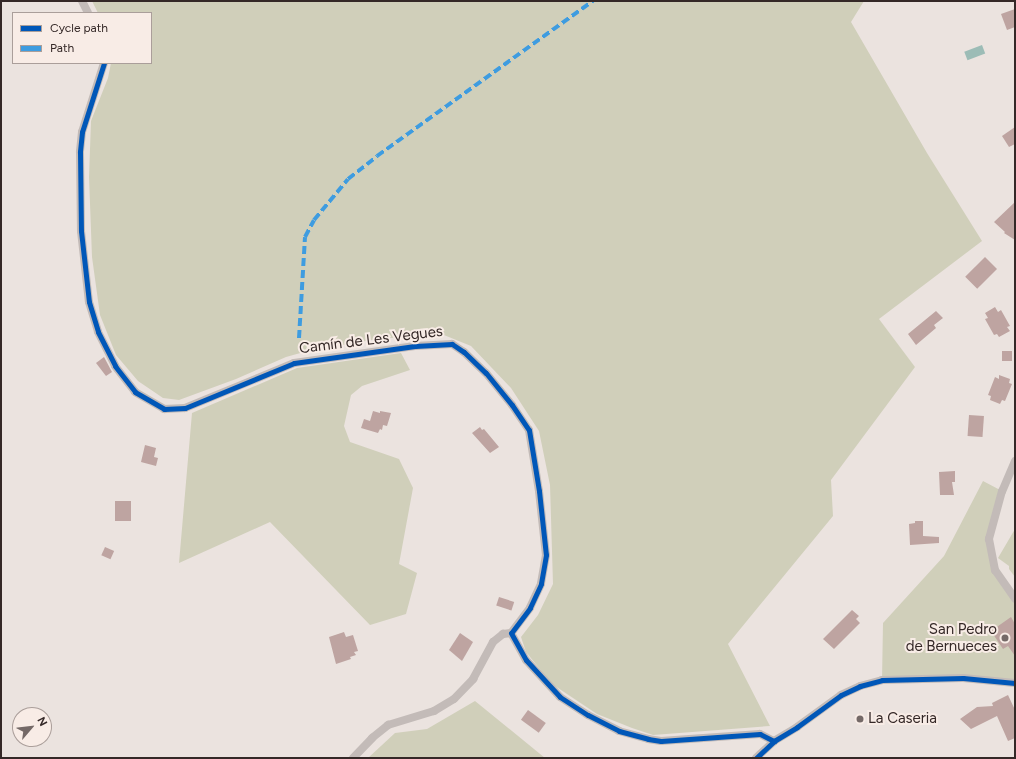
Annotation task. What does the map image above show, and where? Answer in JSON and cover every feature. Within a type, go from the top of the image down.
[{"type":"street","points":[[82,1],[88,12]]},
{"type":"street","name":"Camín de Les Vegues","points":[[104,64],[82,132],[80,152],[81,230],[89,302],[98,332],[115,366],[135,392],[164,409],[185,408],[294,363],[440,344],[452,344],[464,352],[486,373],[512,405],[529,430],[539,491],[546,555],[541,584],[530,608],[511,633]]},
{"type":"street","points":[[1015,460],[1002,491],[989,539],[995,570],[1015,599]]},
{"type":"street","points":[[353,758],[372,738],[388,725],[434,711],[454,699],[473,679],[493,642],[503,634],[511,633],[526,660],[560,697],[588,715],[620,731],[661,741],[734,734],[760,734],[774,741]]},
{"type":"street","points":[[756,758],[774,741],[797,727],[841,695],[860,686],[882,680],[963,678],[1015,683]]},
{"type":"green space","points":[[92,1],[864,1],[851,22],[927,153],[982,241],[879,319],[915,367],[831,480],[833,516],[728,644],[770,726],[653,735],[597,714],[552,684],[526,652],[521,637],[538,615],[553,584],[550,485],[539,431],[511,388],[471,346],[439,333],[371,340],[304,352],[286,357],[236,379],[179,400],[163,398],[138,381],[116,355],[100,315],[92,257],[89,177],[91,121],[108,78],[111,64],[152,64],[152,12],[98,12]]},
{"type":"green space","points":[[401,353],[410,370],[362,386],[351,395],[344,426],[350,442],[399,459],[413,488],[399,564],[417,573],[406,614],[370,625],[270,522],[179,563],[192,413],[297,368]]},
{"type":"green space","points":[[983,481],[1002,491],[989,539],[992,558],[1015,599],[1015,683],[882,680],[883,623],[944,556]]},
{"type":"green space","points":[[1015,529],[1015,577],[1009,569],[1009,566],[998,558]]},
{"type":"green space","points":[[475,701],[545,758],[368,758],[395,733],[427,729]]},
{"type":"water","points":[[982,45],[985,53],[967,60],[964,52]]},
{"type":"building","points":[[1015,9],[1015,27],[1007,30],[1001,14]]},
{"type":"building","points":[[1015,127],[1015,144],[1009,147],[1002,136]]},
{"type":"building","points":[[1015,202],[1015,240],[1004,233],[1005,232],[994,222]]},
{"type":"building","points":[[985,257],[997,269],[977,289],[965,277]]},
{"type":"building","points":[[995,307],[998,312],[1001,310],[1010,326],[1007,327],[1010,331],[999,337],[997,334],[994,335],[985,319],[988,318],[985,313]]},
{"type":"building","points":[[936,311],[943,318],[934,325],[936,328],[916,345],[908,334]]},
{"type":"building","points":[[1002,351],[1012,351],[1012,361],[1002,361]]},
{"type":"building","points":[[104,357],[112,372],[106,376],[96,363]]},
{"type":"building","points":[[999,375],[1010,379],[1009,383],[1012,384],[1005,401],[1002,400],[1000,404],[990,400],[991,396],[988,395],[995,377],[999,379]]},
{"type":"building","points":[[373,411],[380,413],[380,411],[391,413],[387,426],[383,425],[382,430],[380,429],[378,433],[361,428],[364,419],[370,421]]},
{"type":"building","points":[[969,415],[984,416],[982,437],[968,436]]},
{"type":"building","points":[[480,427],[482,430],[484,429],[499,447],[490,453],[472,433]]},
{"type":"building","points":[[145,445],[156,448],[154,457],[158,458],[156,466],[141,462]]},
{"type":"building","points":[[955,471],[955,482],[952,482],[954,495],[940,495],[939,472]]},
{"type":"building","points":[[115,501],[131,501],[131,521],[115,521]]},
{"type":"building","points":[[915,521],[923,521],[923,536],[939,537],[939,543],[910,545],[909,524],[915,523]]},
{"type":"building","points":[[105,547],[114,551],[110,559],[101,555]]},
{"type":"building","points":[[499,597],[514,602],[511,611],[496,606]]},
{"type":"building","points":[[852,610],[859,616],[856,619],[860,623],[834,649],[823,639]]},
{"type":"building","name":"San Pedro de Bernueces","points":[[1011,617],[1015,624],[1015,656],[1008,646],[1003,649],[991,631]]},
{"type":"building","points":[[344,632],[346,637],[353,635],[358,651],[354,652],[356,655],[350,657],[351,659],[336,664],[329,637]]},
{"type":"building","points":[[460,633],[473,642],[462,661],[449,650]]},
{"type":"building","points":[[1008,695],[1015,710],[1015,738],[1008,741],[997,716],[971,729],[960,719],[977,707],[993,706],[992,703]]},
{"type":"building","points":[[528,710],[546,723],[539,733],[521,720]]},
{"type":"marked path","points":[[299,338],[305,237],[314,220],[348,179],[377,156],[593,1]]},
{"type":"cycle path","points":[[104,64],[82,132],[80,152],[81,231],[89,302],[98,332],[115,366],[135,392],[164,409],[185,408],[294,363],[415,346],[452,344],[464,352],[486,373],[512,405],[529,430],[539,491],[546,555],[541,584],[530,608],[511,633],[526,660],[560,697],[588,715],[619,731],[661,741],[760,734],[774,741]]},
{"type":"cycle path","points":[[756,758],[774,741],[797,727],[841,695],[860,686],[882,680],[963,678],[1015,683]]},
{"type":"place","name":"San Pedro de Bernueces","points":[[1005,638]]},
{"type":"place","name":"La Caseria","points":[[860,719]]}]
